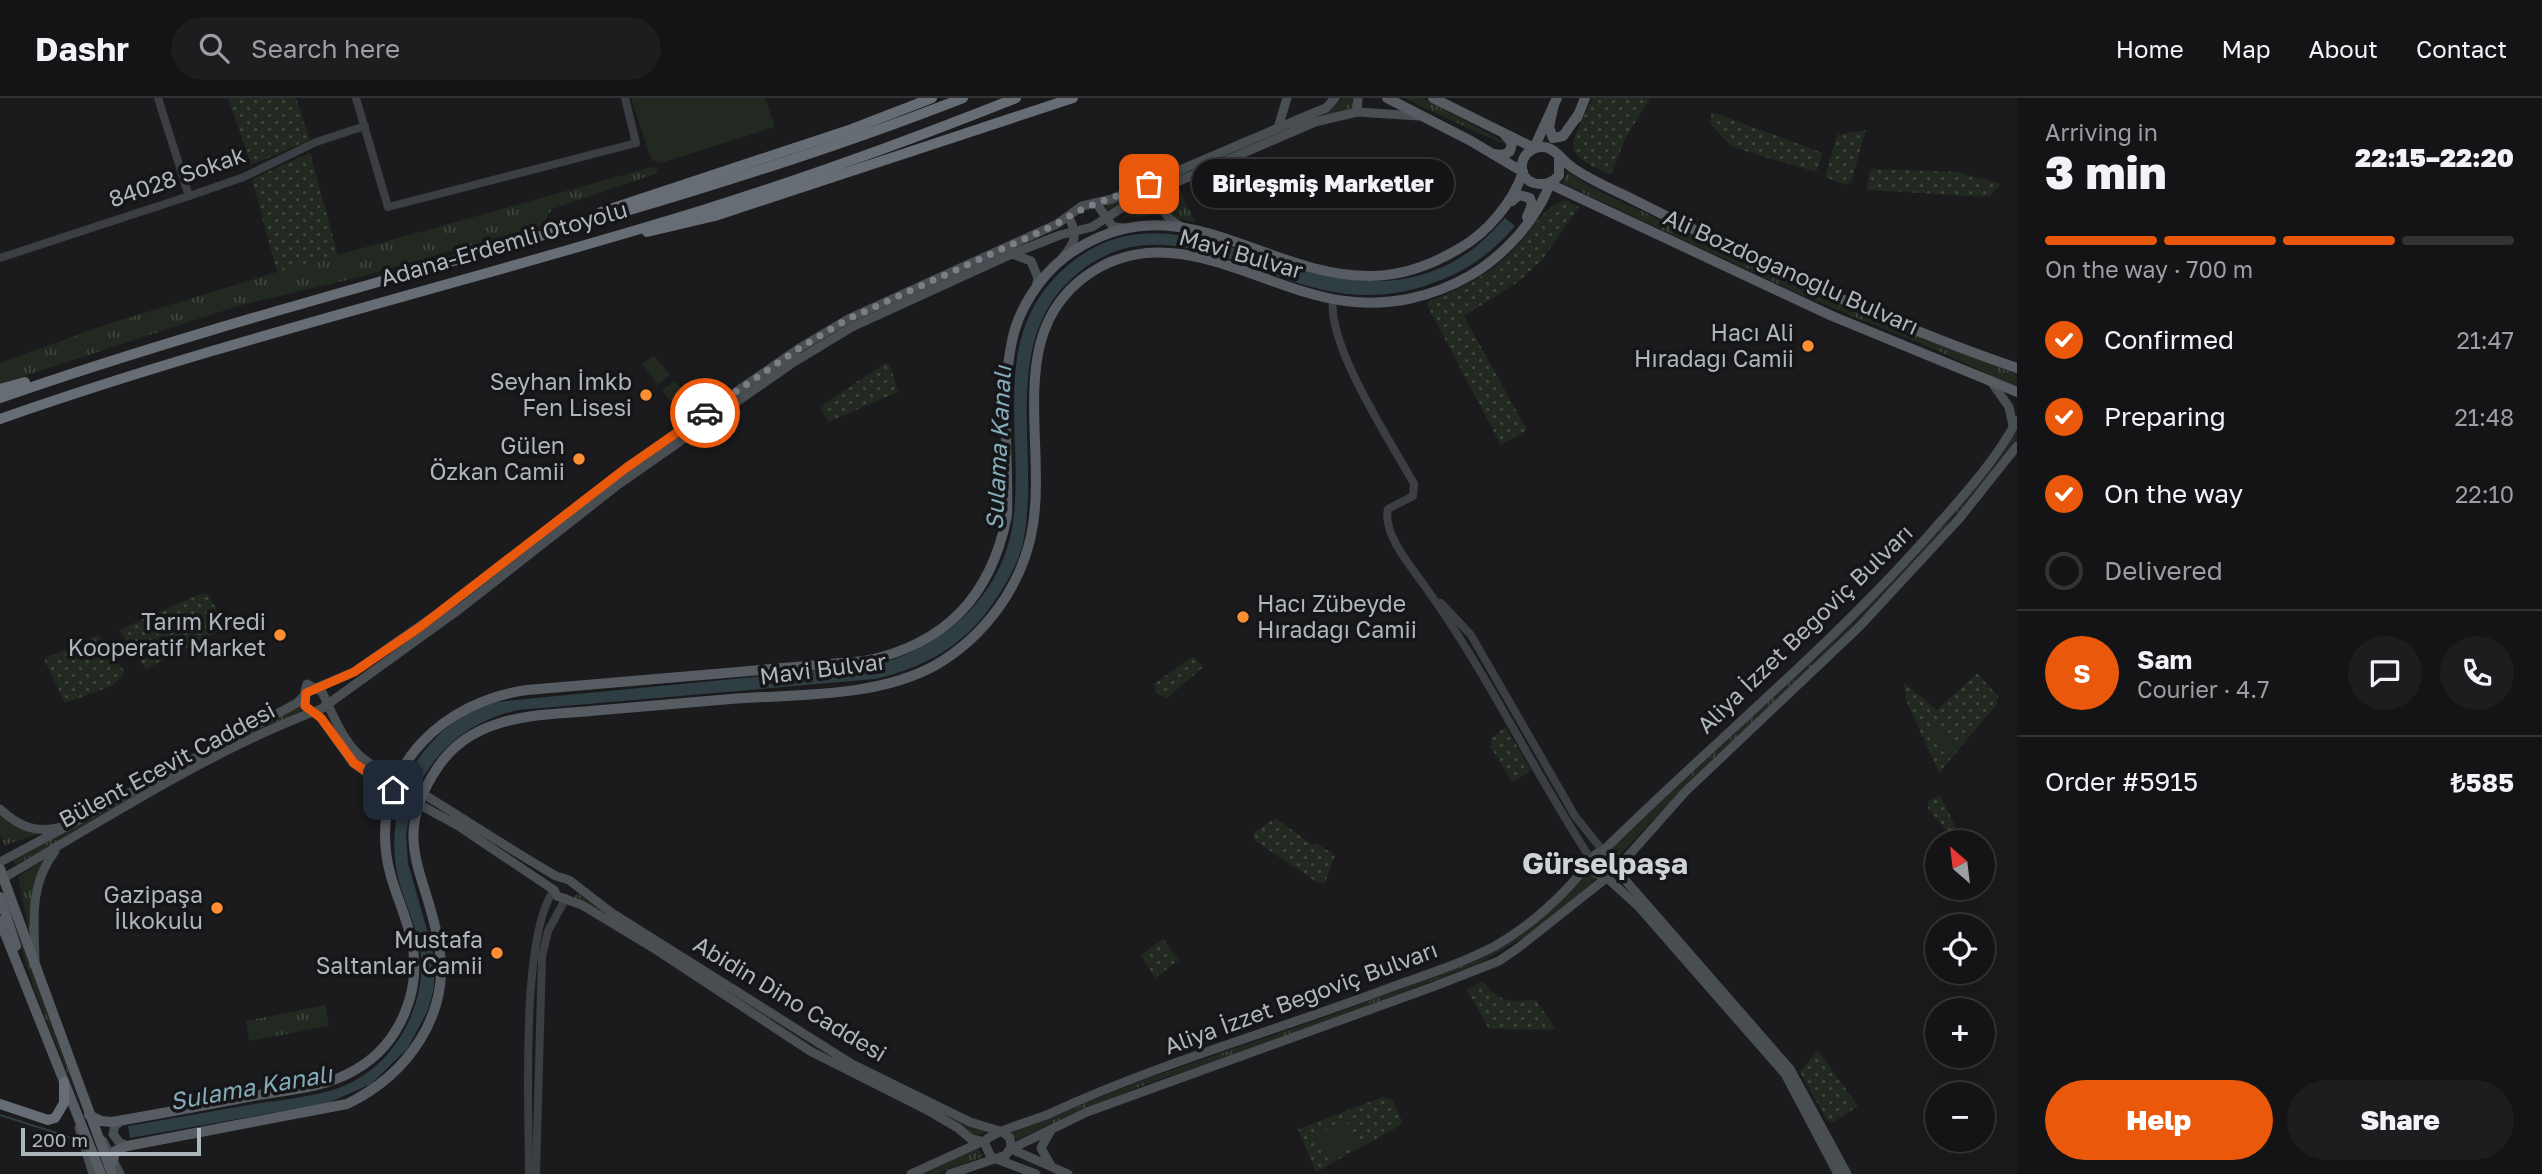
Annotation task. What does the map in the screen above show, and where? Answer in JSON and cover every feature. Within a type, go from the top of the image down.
[{"type":"highway","points":[[540,237],[588,217],[852,129],[932,98]]},
{"type":"highway","name":"Adana-Erdemli Otoyolu","points":[[0,398],[112,360],[327,296],[703,190],[824,150],[963,98]]},
{"type":"highway","name":"Adana-Erdemli Otoyolu","points":[[0,419],[221,348],[798,179],[1016,98]]},
{"type":"highway","points":[[552,253],[715,216],[1073,98]]},
{"type":"highway","points":[[0,389],[267,307],[327,296]]},
{"type":"highway","points":[[0,426],[170,369],[221,348]]},
{"type":"highway","points":[[0,1104],[48,1120],[55,1118],[64,1103],[64,1082]]},
{"type":"main road","points":[[1278,128],[1287,98]]},
{"type":"main road","points":[[1357,111],[1358,98]]},
{"type":"main road","points":[[1387,98],[1489,152],[1523,172],[1537,185],[1550,184],[1561,169],[1559,157],[1586,98]]},
{"type":"main road","points":[[1433,98],[1534,148],[1550,148],[1559,157]]},
{"type":"main road","points":[[316,689],[354,672],[420,627],[626,468],[801,347],[848,319],[1034,235],[1082,206],[1112,199],[1278,128],[1335,100]]},
{"type":"main road","points":[[1555,101],[1549,131],[1553,138],[1563,136],[1578,115]]},
{"type":"main road","points":[[1523,172],[1524,159],[1534,148],[1555,101]]},
{"type":"main road","name":"Bülent Ecevit Caddesi","points":[[1,876],[255,738],[314,711],[426,635],[619,484],[816,347],[908,300],[1012,254],[1092,227],[1104,218],[1172,183],[1315,122],[1357,111],[1424,117]]},
{"type":"main road","points":[[1489,152],[1504,155],[1512,148],[1510,140],[1501,132]]},
{"type":"main road","name":"Ali Bozdoğanoğlu Bulvarı","points":[[1559,157],[1602,184],[1733,249],[1858,306],[2017,368]]},
{"type":"main road","name":"Mavi Bulvar","points":[[89,1115],[101,1121],[122,1120],[322,1084],[357,1070],[387,1043],[405,1014],[414,970],[411,938],[389,873],[386,848],[395,786],[418,747],[436,727],[463,709],[497,694],[865,661],[913,646],[950,623],[987,577],[1001,545],[1007,516],[1007,408],[1012,340],[1035,289],[1057,263],[1088,243],[1128,229],[1162,224],[1182,227],[1315,267],[1370,276],[1399,274],[1442,259],[1466,245],[1500,212],[1523,172]]},
{"type":"main road","points":[[1172,183],[1161,199],[1162,208],[1164,214],[1182,227]]},
{"type":"main road","name":"Ali Bozdoğanoğlu Bulvarı","points":[[1550,184],[1832,316],[2017,392]]},
{"type":"main road","name":"Mavi Bulvar","points":[[127,1146],[347,1104],[375,1089],[408,1059],[423,1036],[436,1005],[442,962],[433,918],[413,856],[414,817],[421,798],[453,748],[482,729],[500,722],[561,714],[855,688],[911,676],[930,668],[971,640],[1010,591],[1030,545],[1035,507],[1035,376],[1038,349],[1046,325],[1069,291],[1107,264],[1142,253],[1184,255],[1333,299],[1378,302],[1429,294],[1455,284],[1488,264],[1521,230],[1545,197],[1550,184]]},
{"type":"main road","points":[[1500,212],[1519,195],[1530,198],[1532,205],[1521,230]]},
{"type":"main road","points":[[1096,203],[1104,218],[1113,227],[1128,229]]},
{"type":"main road","points":[[1057,263],[1075,242],[1076,231],[1069,216]]},
{"type":"main road","points":[[1012,254],[1031,261],[1035,267],[1038,278],[1035,289]]},
{"type":"main road","points":[[1989,379],[2009,407],[2015,424]]},
{"type":"main road","name":"Aliya İzzet Begoviç Bulvarı","points":[[1603,851],[1899,569],[1950,512],[2006,442],[2015,424]]},
{"type":"main road","name":"Aliya İzzet Begoviç Bulvarı","points":[[1618,865],[1685,792],[1905,580],[1959,519],[2017,446]]},
{"type":"main road","name":"Bülent Ecevit Caddesi","points":[[0,862],[251,728],[304,696],[307,684],[316,689]]},
{"type":"main road","name":"Abidin Dino Caddesi","points":[[316,689],[324,696],[325,703],[346,739],[395,786]]},
{"type":"main road","name":"Abidin Dino Caddesi","points":[[304,696],[305,706],[314,711],[354,763],[567,880],[612,913],[852,1064],[970,1122],[998,1131]]},
{"type":"main road","name":"Abidin Dino Caddesi","points":[[421,798],[554,890]]},
{"type":"main road","points":[[0,809],[15,823],[42,831],[82,820]]},
{"type":"main road","points":[[35,969],[33,897],[41,871],[59,845]]},
{"type":"main road","points":[[1838,1174],[1785,1074],[1639,907],[1606,877],[1595,873],[1592,861],[1603,851],[1613,853],[1624,878],[1790,1069],[1846,1174]]},
{"type":"main road","name":"Aliya İzzet Begoviç Bulvarı","points":[[998,1131],[1026,1124],[1111,1086],[1246,1040],[1493,947],[1539,915],[1563,894],[1592,861]]},
{"type":"main road","points":[[1606,877],[1618,865]]},
{"type":"main road","points":[[1,876],[112,1174]]},
{"type":"main road","name":"Aliya İzzet Begoviç Bulvarı","points":[[1011,1149],[1150,1088],[1263,1050],[1499,961],[1537,934],[1606,877]]},
{"type":"main road","points":[[567,880],[573,892],[566,898],[560,898],[554,890],[557,881],[567,880]]},
{"type":"main road","points":[[0,897],[24,977]]},
{"type":"main road","name":"Abidin Dino Caddesi","points":[[566,898],[658,951],[810,1051],[929,1111],[971,1139],[985,1142]]},
{"type":"main road","points":[[0,921],[64,1082],[93,1174]]},
{"type":"main road","points":[[89,1115],[120,1174]]},
{"type":"main road","points":[[76,1119],[101,1174]]},
{"type":"main road","points":[[122,1120],[115,1126],[113,1134],[119,1142],[127,1146]]},
{"type":"main road","points":[[1052,1129],[1041,1148],[1053,1168]]},
{"type":"main road","points":[[911,1174],[966,1147],[985,1142],[998,1131],[1010,1138],[1011,1149],[1006,1156],[950,1174]]},
{"type":"main road","points":[[985,1142],[987,1153],[1036,1174]]},
{"type":"main road","points":[[113,1161],[115,1151],[127,1146]]},
{"type":"main road","points":[[1011,1149],[1068,1174]]},
{"type":"street","points":[[158,98],[189,196]]},
{"type":"street","points":[[356,98],[388,207],[636,142],[625,98]]},
{"type":"street","name":"84028 Sokak","points":[[0,258],[244,177],[316,142],[365,126]]},
{"type":"street","points":[[1333,299],[1334,324],[1352,370],[1414,484],[1413,496],[1393,505],[1387,515],[1399,547],[1449,620],[1532,765],[1592,861]]},
{"type":"street","points":[[1429,592],[1451,611],[1471,635],[1575,816],[1603,851]]},
{"type":"street","points":[[529,1174],[529,1064],[534,956],[545,902],[554,890]]},
{"type":"street","points":[[536,1174],[542,957],[548,931],[566,898]]},
{"type":"green space","points":[[228,98],[296,98],[310,140],[251,165]]},
{"type":"green space","points":[[631,98],[765,98],[775,127],[661,163],[651,159]]},
{"type":"green space","points":[[1342,98],[1356,98],[1355,108],[1133,197],[1107,211],[1105,206],[1313,116],[1335,105]]},
{"type":"green space","points":[[1405,98],[1422,98],[1510,145],[1504,144]]},
{"type":"green space","points":[[1592,98],[1650,98],[1624,141],[1611,175],[1582,160],[1573,146]]},
{"type":"green space","points":[[1712,112],[1823,153],[1816,172],[1732,147],[1710,124]]},
{"type":"green space","points":[[1866,130],[1851,182],[1846,185],[1825,177],[1837,135]]},
{"type":"green space","points":[[310,153],[338,256],[277,272],[252,179]]},
{"type":"green space","points":[[652,167],[657,168],[658,173],[552,209],[542,225],[360,277],[241,305],[0,384],[0,363],[102,326],[277,272]]},
{"type":"green space","points":[[1873,169],[1957,172],[2001,184],[1989,197],[1867,190],[1869,173]]},
{"type":"green space","points":[[1377,172],[1418,188],[1396,201],[1377,204],[1349,199],[1330,184],[1354,173]]},
{"type":"green space","points":[[1568,172],[1612,197],[1791,281],[2017,374],[2017,388],[1941,352],[1808,298],[1562,183]]},
{"type":"green space","points":[[1179,188],[1196,223],[1175,218],[1169,213],[1167,197]]},
{"type":"green space","points":[[1159,199],[1162,215],[1121,218]]},
{"type":"green space","points":[[1565,200],[1579,207],[1542,260],[1518,282],[1464,316],[1527,430],[1501,445],[1427,305],[1429,301],[1460,288],[1489,271],[1513,250],[1548,210]]},
{"type":"green space","points":[[654,355],[670,375],[658,385],[642,364]]},
{"type":"green space","points":[[885,363],[890,365],[898,392],[828,422],[820,407]]},
{"type":"green space","points":[[675,381],[691,401],[678,411],[662,390]]},
{"type":"green space","points":[[2017,430],[2017,438],[1995,467],[1900,577],[1849,630],[1693,779],[1619,856],[1612,848],[1821,653],[1886,588],[1938,532]]},
{"type":"green space","points":[[200,594],[208,594],[226,627],[146,669],[119,630]]},
{"type":"green space","points":[[98,635],[125,672],[112,686],[65,703],[44,659]]},
{"type":"green space","points":[[1193,656],[1203,667],[1167,698],[1156,693],[1154,684]]},
{"type":"green space","points":[[1977,673],[1998,696],[1996,705],[1939,773],[1906,700],[1904,683],[1937,710]]},
{"type":"green space","points":[[300,706],[302,710],[15,865],[13,860]]},
{"type":"green space","points":[[1937,725],[1954,743],[1944,753],[1927,734]]},
{"type":"green space","points":[[1506,727],[1531,771],[1512,782],[1490,746],[1492,737]]},
{"type":"green space","points":[[1940,795],[1957,830],[1946,830],[1928,808],[1928,802]]},
{"type":"green space","points":[[0,811],[42,833],[5,845],[0,834]]},
{"type":"green space","points":[[1276,818],[1312,845],[1316,843],[1335,855],[1325,883],[1318,883],[1254,840],[1254,832]]},
{"type":"green space","points":[[47,858],[35,886],[30,936],[18,877]]},
{"type":"green space","points":[[1590,871],[1598,878],[1529,934],[1480,963],[1263,1045],[1141,1086],[1016,1140],[1012,1133],[1138,1082],[1337,1013],[1478,960],[1507,944],[1547,914]]},
{"type":"green space","points":[[2,888],[86,1120],[34,988]]},
{"type":"green space","points":[[577,893],[827,1055],[986,1132],[976,1137],[953,1120],[826,1056],[574,898]]},
{"type":"green space","points":[[1163,939],[1179,960],[1155,978],[1141,955]]},
{"type":"green space","points":[[1483,981],[1495,994],[1506,1000],[1536,1000],[1555,1028],[1489,1029],[1467,990]]},
{"type":"green space","points":[[325,1005],[329,1026],[249,1041],[246,1021]]},
{"type":"green space","points":[[1818,1050],[1858,1106],[1832,1123],[1827,1120],[1800,1072]]},
{"type":"green space","points":[[1383,1097],[1393,1100],[1402,1121],[1401,1125],[1316,1172],[1298,1129]]},
{"type":"green space","points":[[1346,1120],[1358,1144],[1328,1159],[1316,1135]]},
{"type":"green space","points":[[977,1147],[984,1156],[937,1174],[923,1174]]},
{"type":"shaded area","points":[[1505,218],[1515,226],[1498,244],[1470,265],[1449,277],[1390,294],[1340,293],[1307,286],[1208,253],[1174,246],[1142,246],[1110,254],[1078,273],[1053,300],[1037,331],[1030,364],[1027,400],[1027,509],[1023,543],[1013,571],[992,605],[975,626],[950,648],[907,670],[875,679],[518,710],[487,721],[460,736],[437,758],[419,785],[406,780],[422,753],[443,731],[467,714],[496,702],[876,665],[927,644],[949,629],[986,591],[1009,543],[1016,481],[1015,382],[1018,351],[1027,321],[1043,293],[1067,266],[1114,239],[1161,233],[1211,241],[1312,272],[1364,281],[1417,276],[1470,251]]},
{"type":"shaded area","points":[[399,801],[411,806],[406,835],[408,863],[434,955],[434,988],[428,1010],[408,1048],[371,1084],[328,1103],[130,1138],[128,1126],[333,1090],[353,1082],[387,1055],[410,1019],[421,978],[418,939],[396,864],[395,833]]},
{"type":"waterway","points":[[0,1115],[69,1137]]},
{"type":"way so far","points":[[705,413],[801,347],[848,319],[1057,224],[1082,206],[1112,199],[1149,184]]},
{"type":"place","name":"Birleşmiş Marketler","points":[[1149,184]]},
{"type":"place","name":"Hacı Ali Hıradağı Camii","points":[[1808,346]]},
{"type":"place","name":"Seyhan İmkb Fen Lisesi","points":[[646,395]]},
{"type":"place","name":"Gülen Özkan Camii","points":[[579,459]]},
{"type":"place","name":"Hacı Zübeyde Hıradağı Camii","points":[[1243,617]]},
{"type":"place","name":"Tarım Kredi Kooperatif Market","points":[[280,635]]},
{"type":"place","name":"Gazipaşa İlkokulu","points":[[217,908]]},
{"type":"place","name":"Mustafa Saltanlar Camii","points":[[497,953]]},
{"type":"district","name":"Gürselpaşa","points":[[1605,864]]},
{"type":"route","points":[[393,790],[354,763],[338,745],[321,718],[314,711],[307,709],[303,699],[306,693],[354,672],[420,627],[626,468],[705,413]]},
{"type":"water label","name":"Sulama Kanalı","points":[[999,448]]},
{"type":"water label","name":"Sulama Kanalı","points":[[251,1088]]}]
